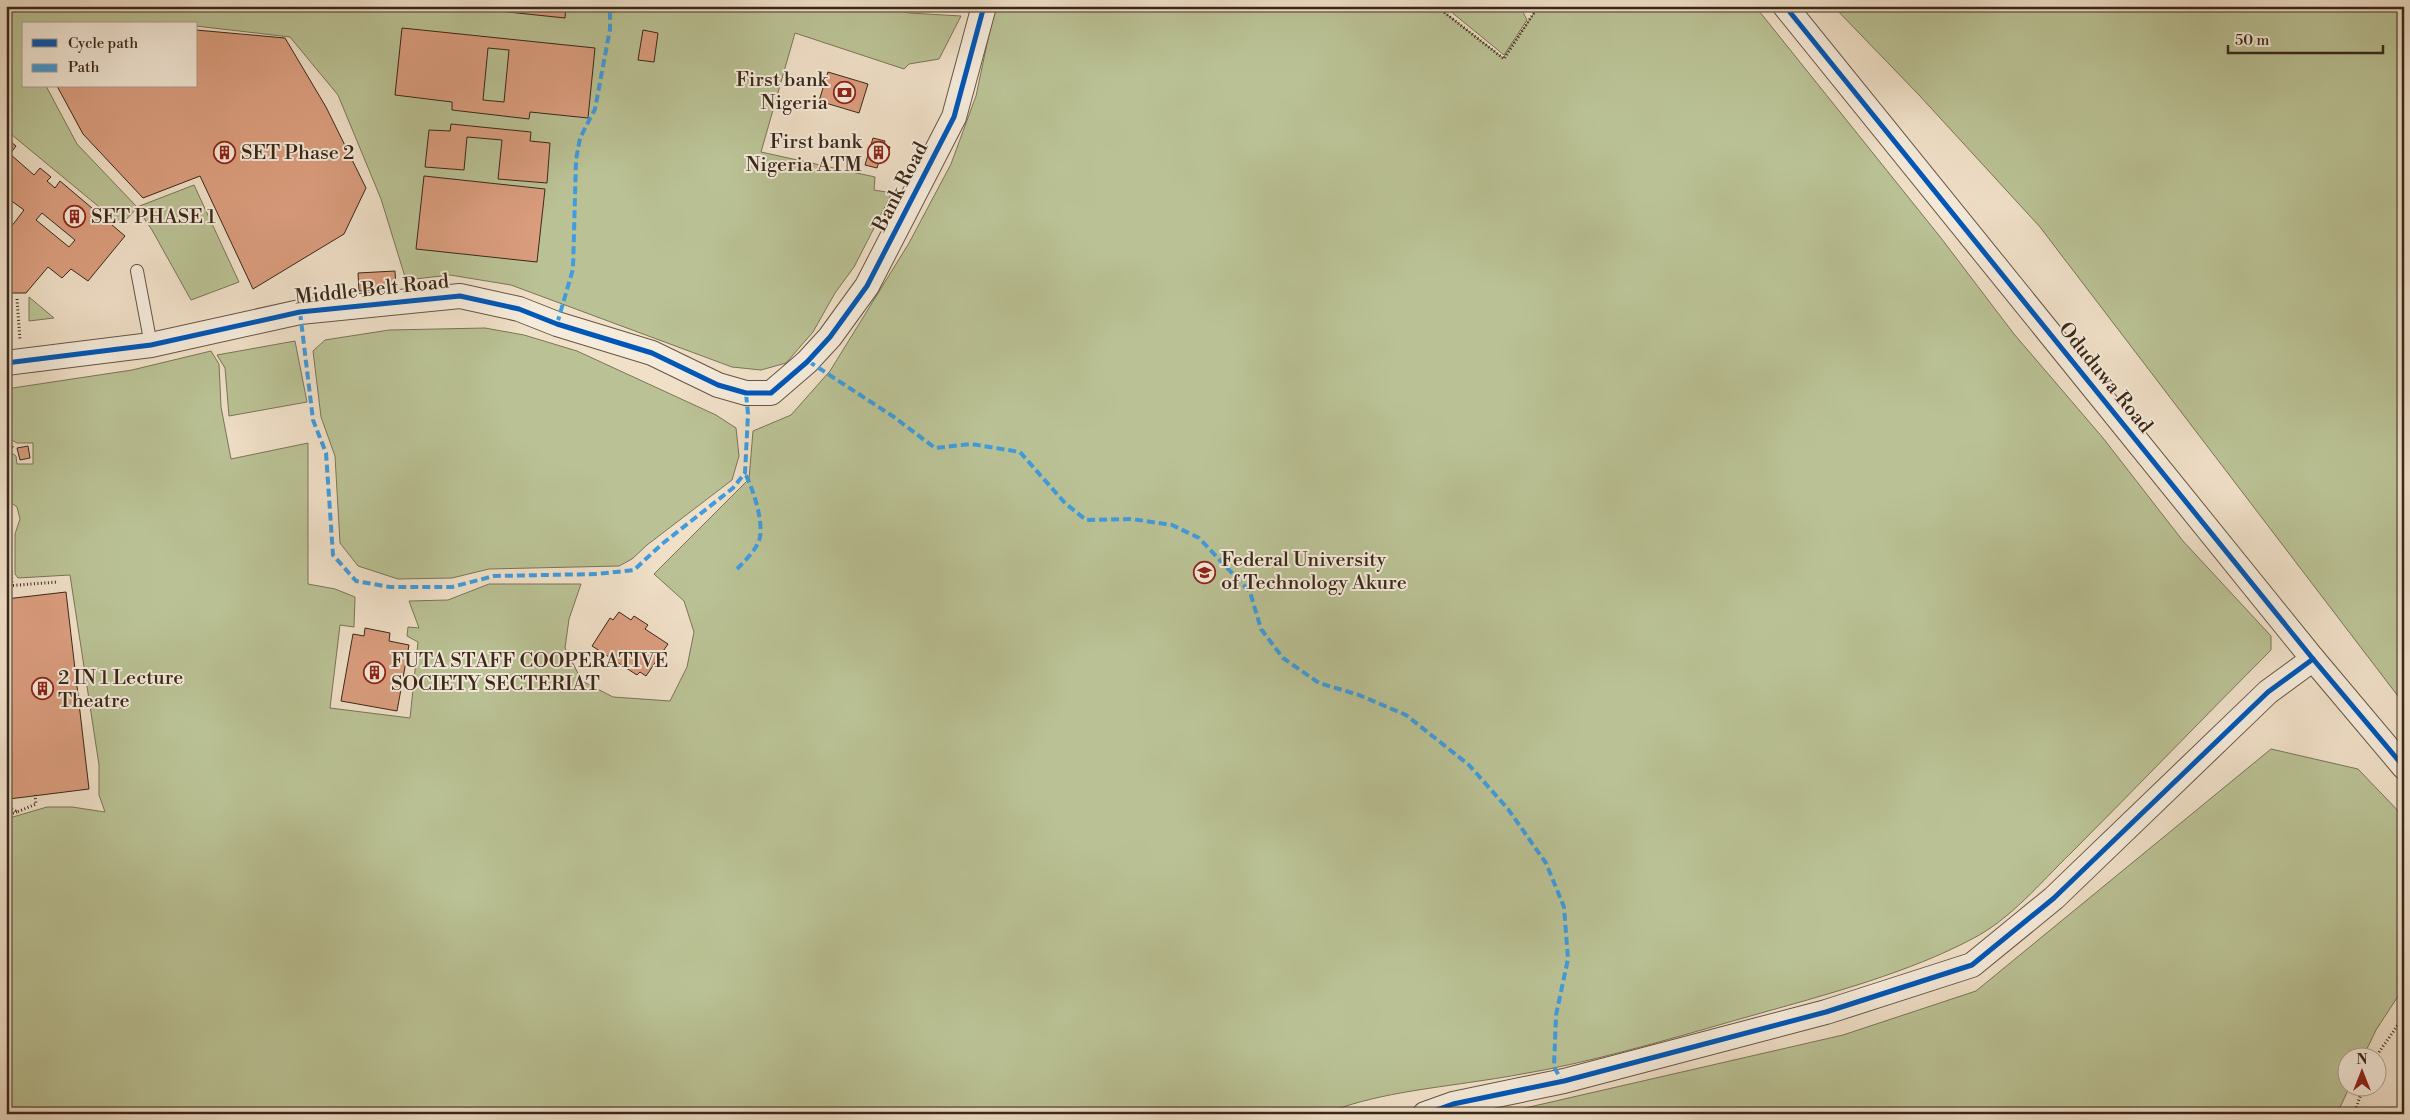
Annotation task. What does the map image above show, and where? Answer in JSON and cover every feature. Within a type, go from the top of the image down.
[{"type":"street","name":"Bank Road","points":[[807,362],[830,337],[867,286],[954,117],[984,6]]},
{"type":"street","name":"Oduduwa Road","points":[[1785,6],[2313,659],[2404,767]]},
{"type":"street","name":"Middle Belt Road","points":[[6,363],[151,345],[300,312],[460,296],[519,309],[557,324],[652,353],[718,385],[746,394],[771,393],[807,362]]},
{"type":"street","points":[[1425,1114],[1453,1104],[1564,1080],[1826,1012],[1972,965],[2054,898],[2268,692],[2313,659]]},
{"type":"lane","points":[[137,271],[151,345]]},
{"type":"path","points":[[1436,6],[1504,58],[1537,7]]},
{"type":"path","points":[[6,444],[14,448]]},
{"type":"path","points":[[6,501],[12,586]]},
{"type":"path","points":[[6,586],[57,582]]},
{"type":"path","points":[[6,815],[36,804],[35,795]]},
{"type":"path","points":[[6,804],[17,812]]},
{"type":"path","points":[[2382,1048],[2404,1016]]},
{"type":"path","points":[[2354,1114],[2360,1098]]},
{"type":"green space","points":[[6,6],[883,6],[909,13],[961,16],[939,59],[909,64],[904,69],[795,33],[761,152],[875,177],[874,190],[892,193],[854,267],[835,293],[813,332],[786,363],[761,370],[732,367],[511,285],[450,275],[406,280],[381,199],[338,95],[290,37],[198,26],[198,22],[22,22],[22,88],[47,88],[77,144],[137,207],[194,185],[239,282],[191,300],[152,230],[137,208],[121,225],[6,130]]},
{"type":"green space","name":"Federal University of Technology Akure","points":[[995,6],[1436,6],[1503,58],[1539,6],[1755,6],[1941,238],[2014,334],[2103,438],[2183,541],[2271,636],[2271,650],[2025,900],[1986,931],[1922,962],[1841,990],[1652,1044],[1544,1070],[1381,1097],[1324,1114],[6,1114],[6,819],[47,807],[72,807],[105,812],[99,795],[99,765],[70,575],[18,578],[15,574],[15,534],[20,519],[17,507],[10,502],[6,475],[6,449],[16,456],[17,464],[33,464],[33,443],[17,443],[6,437],[6,389],[132,370],[211,351],[219,364],[221,407],[231,459],[308,443],[308,584],[335,589],[355,597],[354,627],[340,625],[330,708],[410,718],[418,642],[407,636],[408,627],[419,628],[409,601],[448,600],[489,584],[581,584],[569,619],[565,648],[582,681],[613,697],[670,701],[687,667],[694,632],[684,601],[654,574],[749,479],[753,431],[791,415],[830,371],[909,243],[951,164],[976,96]]},
{"type":"green space","points":[[1444,6],[1520,6],[1527,20],[1504,55]]},
{"type":"green space","points":[[1833,6],[2404,6],[2404,704],[2040,227],[1919,95]]},
{"type":"green space","points":[[29,297],[54,318],[29,321]]},
{"type":"green space","points":[[485,328],[524,335],[577,351],[716,415],[736,428],[739,456],[732,480],[647,545],[632,559],[619,566],[489,569],[452,578],[398,579],[358,566],[340,543],[335,456],[321,417],[313,351],[325,340],[389,330]]},
{"type":"green space","points":[[295,341],[307,402],[229,416],[225,368],[217,355]]},
{"type":"green space","points":[[2271,749],[2358,769],[2404,817],[2404,987],[2376,1030],[2367,1048],[2338,1048],[2338,1098],[2344,1098],[2337,1114],[1499,1114],[1843,1035],[1976,991]]},
{"type":"building","points":[[451,6],[566,6],[565,18]]},
{"type":"building","points":[[402,28],[595,48],[588,118],[530,112],[529,119],[452,110],[452,102],[395,95]],"holes":[[[488,48],[509,50],[504,102],[483,100]]]},
{"type":"building","name":"SET Phase 2","points":[[198,30],[285,38],[326,107],[366,188],[344,234],[253,289],[200,176],[143,198],[83,134],[58,88],[198,88]]},
{"type":"building","points":[[643,30],[658,33],[654,62],[638,60]]},
{"type":"building","name":"First bank Nigeria","points":[[828,72],[868,84],[859,113],[819,101]]},
{"type":"building","points":[[451,124],[531,132],[530,141],[550,143],[547,183],[498,179],[502,140],[467,137],[464,170],[425,167],[429,130],[450,131]]},
{"type":"building","name":"SET PHASE 1","points":[[6,138],[16,146],[10,154],[34,175],[40,168],[51,177],[47,181],[55,188],[60,181],[125,236],[88,281],[71,269],[62,278],[48,267],[26,293],[6,293],[6,224],[11,227],[24,210],[6,197]],"holes":[[[42,213],[75,240],[69,247],[36,220]]]},
{"type":"building","name":"First bank Nigeria ATM","points":[[873,138],[885,141],[884,145],[890,147],[887,157],[881,155],[877,168],[865,165]]},
{"type":"building","points":[[424,176],[545,189],[537,262],[416,249]]},
{"type":"building","points":[[395,271],[396,289],[359,291],[358,273]]},
{"type":"building","points":[[28,446],[30,458],[20,460],[17,448]]},
{"type":"building","name":"2 IN 1 Lecture Theatre","points":[[66,592],[89,789],[9,799],[6,780],[6,599]]},
{"type":"building","points":[[619,612],[631,620],[634,616],[648,625],[645,629],[668,644],[646,676],[640,672],[637,675],[592,646],[610,618],[613,620]]},
{"type":"building","name":"FUTA STAFF COOPERATIVE SOCIETY SECTERIAT","points":[[365,628],[390,633],[389,641],[409,645],[397,711],[341,701],[353,634],[364,636]]},
{"type":"marked path","points":[[557,324],[573,269],[576,160],[580,138],[595,109],[610,29],[610,6]]},
{"type":"marked path","points":[[300,312],[313,420],[326,453],[333,555],[356,581],[390,587],[452,587],[494,576],[597,574],[634,570],[662,544],[733,488],[745,473],[748,414],[746,393]]},
{"type":"marked path","points":[[808,361],[894,417],[935,448],[971,444],[1020,452],[1065,503],[1086,520],[1132,519],[1172,525],[1199,538],[1250,592],[1261,629],[1283,658],[1319,683],[1359,695],[1406,715],[1469,765],[1508,809],[1546,863],[1564,907],[1568,959],[1556,1015],[1554,1067],[1562,1081]]},
{"type":"marked path","points":[[737,569],[754,550],[759,541],[761,530],[757,504],[745,473]]},
{"type":"cycle path","points":[[6,363],[151,345],[300,312],[460,296],[519,309],[557,324],[652,353],[718,385],[746,393],[771,393],[807,362],[830,337],[867,286],[954,117],[984,6]]},
{"type":"cycle path","points":[[1785,6],[2313,659],[2404,767]]},
{"type":"cycle path","points":[[1425,1114],[1453,1104],[1564,1081],[1826,1012],[1972,965],[2054,898],[2268,692],[2313,659]]},
{"type":"place","name":"First bank Nigeria","points":[[844,92]]},
{"type":"place","name":"SET Phase 2","points":[[225,153]]},
{"type":"place","name":"First bank Nigeria ATM","points":[[878,153]]},
{"type":"place","name":"SET PHASE 1","points":[[75,217]]},
{"type":"place","name":"Federal University of Technology Akure","points":[[1205,572]]},
{"type":"place","name":"FUTA STAFF COOPERATIVE SOCIETY SECTERIAT","points":[[375,673]]},
{"type":"place","name":"2 IN 1 Lecture Theatre","points":[[42,689]]}]
